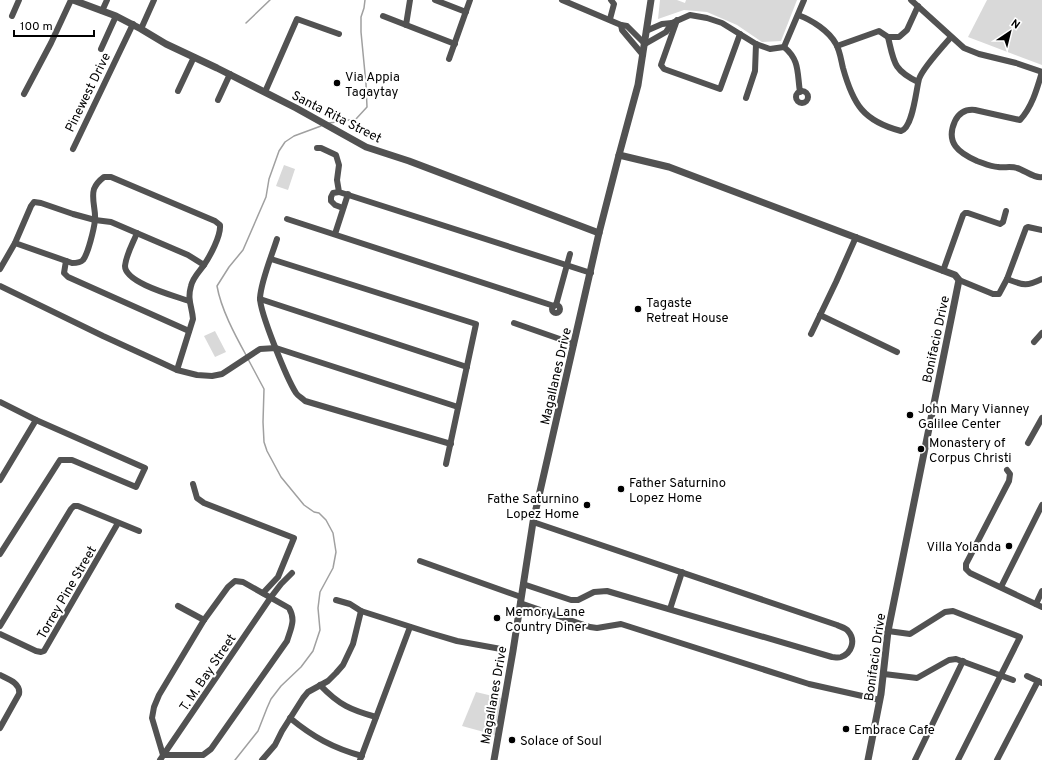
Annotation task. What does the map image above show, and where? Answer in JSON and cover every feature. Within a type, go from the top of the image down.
[{"type":"street","points":[[12,16],[19,0]]},
{"type":"street","points":[[24,94],[72,0]]},
{"type":"street","name":"Santa Rita Street","points":[[72,0],[116,16],[133,24],[166,44],[230,74],[366,146],[599,233]]},
{"type":"street","points":[[102,11],[106,0]]},
{"type":"street","points":[[141,29],[154,0]]},
{"type":"street","points":[[406,25],[410,0]]},
{"type":"street","points":[[435,0],[466,12]]},
{"type":"street","points":[[449,59],[470,0]]},
{"type":"street","points":[[562,0],[572,2],[621,25],[627,26],[645,44],[666,32],[674,21]]},
{"type":"street","points":[[610,20],[614,4],[611,0]]},
{"type":"street","name":"Magallanes Drive","points":[[494,760],[507,649],[521,600],[533,522],[599,233],[638,85],[651,0]]},
{"type":"street","points":[[784,47],[804,0]]},
{"type":"street","points":[[911,0],[959,44],[974,52],[1027,66],[1042,72],[1035,94],[1027,111],[1020,120],[968,109],[957,117],[951,130],[953,142],[958,150],[963,154],[989,165],[997,167],[1014,167],[1036,177],[1042,178]]},
{"type":"street","points":[[837,46],[879,31],[888,37],[899,38],[904,34],[918,6]]},
{"type":"street","points":[[646,31],[690,15],[707,18],[722,23],[756,44],[770,49],[784,47],[790,52],[795,60],[800,92]]},
{"type":"street","points":[[798,15],[805,17],[831,36],[837,46],[848,88],[854,100],[863,112],[878,123],[899,130],[905,129],[915,100],[920,77],[951,37]]},
{"type":"street","points":[[101,49],[116,16]]},
{"type":"street","points":[[383,16],[455,44]]},
{"type":"street","points":[[265,92],[297,19],[339,34]]},
{"type":"street","points":[[674,21],[661,65],[664,69],[720,89],[740,34]]},
{"type":"street","name":"Pinewest Drive","points":[[73,149],[133,24]]},
{"type":"street","points":[[621,25],[622,30],[643,55]]},
{"type":"street","points":[[888,37],[894,63],[901,72],[918,82]]},
{"type":"street","points":[[746,98],[755,70],[756,44]]},
{"type":"street","points":[[178,91],[194,57]]},
{"type":"street","points":[[218,100],[230,74]]},
{"type":"street","points":[[317,148],[322,148],[336,155],[339,165],[337,180],[339,192]]},
{"type":"street","name":"Bonifacio Drive","points":[[619,154],[668,167],[955,275],[959,280],[888,631],[880,700],[868,760]]},
{"type":"street","points":[[15,243],[72,263],[83,261],[95,220],[93,200],[94,188],[99,180],[104,177],[111,177],[129,184],[215,221],[220,225],[220,228],[214,247],[204,265],[193,279],[190,287],[189,301],[193,319],[177,370]]},
{"type":"street","points":[[344,208],[331,201],[333,193],[339,192],[348,194],[591,273]]},
{"type":"street","points":[[335,234],[348,194]]},
{"type":"street","points":[[0,269],[15,243],[34,202],[95,220],[111,222],[188,255],[204,265]]},
{"type":"street","points":[[943,271],[962,215],[968,213],[1000,224],[1003,222],[1006,211]]},
{"type":"street","points":[[287,219],[555,305],[570,254]]},
{"type":"street","points":[[959,280],[993,294],[999,294],[1007,279],[1026,228],[1028,227],[1042,230]]},
{"type":"street","points":[[137,233],[125,265],[126,271],[130,276],[157,290],[189,301]]},
{"type":"street","points":[[811,334],[856,237]]},
{"type":"street","points":[[277,239],[260,298],[262,310],[276,348],[297,395],[305,401],[451,444]]},
{"type":"street","points":[[271,259],[476,324],[446,464]]},
{"type":"street","points":[[66,261],[64,273],[68,277],[189,331]]},
{"type":"street","points":[[1007,279],[1024,286],[1042,279]]},
{"type":"street","points":[[0,286],[177,370],[197,375],[212,376],[222,374],[260,349],[276,348],[458,407]]},
{"type":"street","points":[[260,298],[467,366]]},
{"type":"street","points":[[820,315],[897,352]]},
{"type":"street","points":[[514,323],[574,344]]},
{"type":"street","points":[[1034,342],[1042,333]]},
{"type":"street","points":[[0,403],[145,468],[136,487],[72,460],[60,460],[2,546],[0,554]]},
{"type":"street","points":[[0,480],[36,420]]},
{"type":"street","points":[[1028,443],[1041,421]]},
{"type":"street","points":[[1007,470],[1010,474],[1009,481],[966,564],[966,570],[1042,607]]},
{"type":"street","points":[[194,484],[197,498],[204,503],[294,538],[278,577],[263,593]]},
{"type":"street","points":[[1001,586],[1042,505]]},
{"type":"street","points":[[0,626],[74,506],[78,506],[139,531]]},
{"type":"street","points":[[523,584],[571,600],[578,600],[594,592],[607,591],[832,657],[840,658],[852,647],[853,638],[848,630],[838,625],[533,522]]},
{"type":"street","name":"Torrey Pine Street","points":[[0,634],[36,651],[44,651],[118,523]]},
{"type":"street","points":[[420,561],[590,627],[597,628],[622,624],[809,684],[880,700]]},
{"type":"street","points":[[670,609],[682,572]]},
{"type":"street","name":"T. M. Bay Street","points":[[162,758],[281,584],[292,573]]},
{"type":"street","points":[[235,581],[243,582],[263,593],[289,608],[293,615],[292,625],[286,640],[211,750],[203,755],[162,758],[152,718],[154,707],[159,695],[204,620],[228,587],[235,581]]},
{"type":"street","points":[[1036,604],[1042,591]]},
{"type":"street","points":[[336,600],[350,604],[361,611],[457,641],[507,649]]},
{"type":"street","points":[[178,606],[204,620]]},
{"type":"street","points":[[264,759],[276,745],[290,718],[308,692],[336,674],[343,665],[353,644],[361,611]]},
{"type":"street","points":[[888,631],[910,634],[944,612],[953,611],[1020,637],[958,760]]},
{"type":"street","points":[[290,718],[317,739],[361,758],[410,627]]},
{"type":"street","points":[[884,674],[917,678],[956,658],[1013,680]]},
{"type":"street","points":[[915,760],[963,661]]},
{"type":"street","points":[[0,675],[16,684],[20,690],[0,728]]},
{"type":"street","points":[[997,760],[1040,682],[1027,676]]},
{"type":"street","points":[[320,685],[328,694],[342,704],[353,710],[376,717]]},
{"type":"shaded area","points":[[660,0],[677,0],[685,3],[686,0],[797,0],[781,41],[762,42],[737,25],[707,12],[684,10],[658,19]]},
{"type":"shaded area","points":[[987,0],[1042,0],[1042,65],[968,37]]},
{"type":"shaded area","points":[[284,165],[295,169],[288,190],[276,186]]},
{"type":"shaded area","points":[[215,331],[226,352],[215,357],[204,336]]},
{"type":"shaded area","points":[[476,692],[501,698],[495,735],[462,726]]},
{"type":"waterway","points":[[246,23],[270,0]]},
{"type":"waterway","points":[[329,123],[356,119],[367,107],[361,32],[361,17],[365,0]]},
{"type":"waterway","points":[[246,355],[225,313],[217,286],[229,267],[243,250],[266,197],[269,179],[279,151],[285,142],[294,136],[321,126]]},
{"type":"waterway","points":[[235,760],[258,731],[271,699],[281,686],[301,667],[313,651],[320,630],[318,608],[320,592],[333,568],[336,552],[333,533],[326,520],[319,513],[314,512],[304,505],[281,477],[267,451],[264,442],[263,422],[264,389],[248,359]]},
{"type":"place","name":"Via Appia Tagaytay","points":[[337,83]]},
{"type":"place","name":"Tagaste Retreat House","points":[[638,309]]},
{"type":"place","name":"John Mary Vianney Galilee Center","points":[[910,415]]},
{"type":"place","name":"Monastery of Corpus Christi","points":[[921,449]]},
{"type":"place","name":"Father Saturnino Lopez Home","points":[[621,489]]},
{"type":"place","name":"Fathe Saturnino Lopez Home","points":[[587,505]]},
{"type":"place","name":"Villa Yolanda","points":[[1009,546]]},
{"type":"place","name":"Memory Lane Country Diner","points":[[497,618]]},
{"type":"place","name":"Embrace Cafe","points":[[846,729]]},
{"type":"place","name":"Solace of Soul","points":[[512,740]]}]
